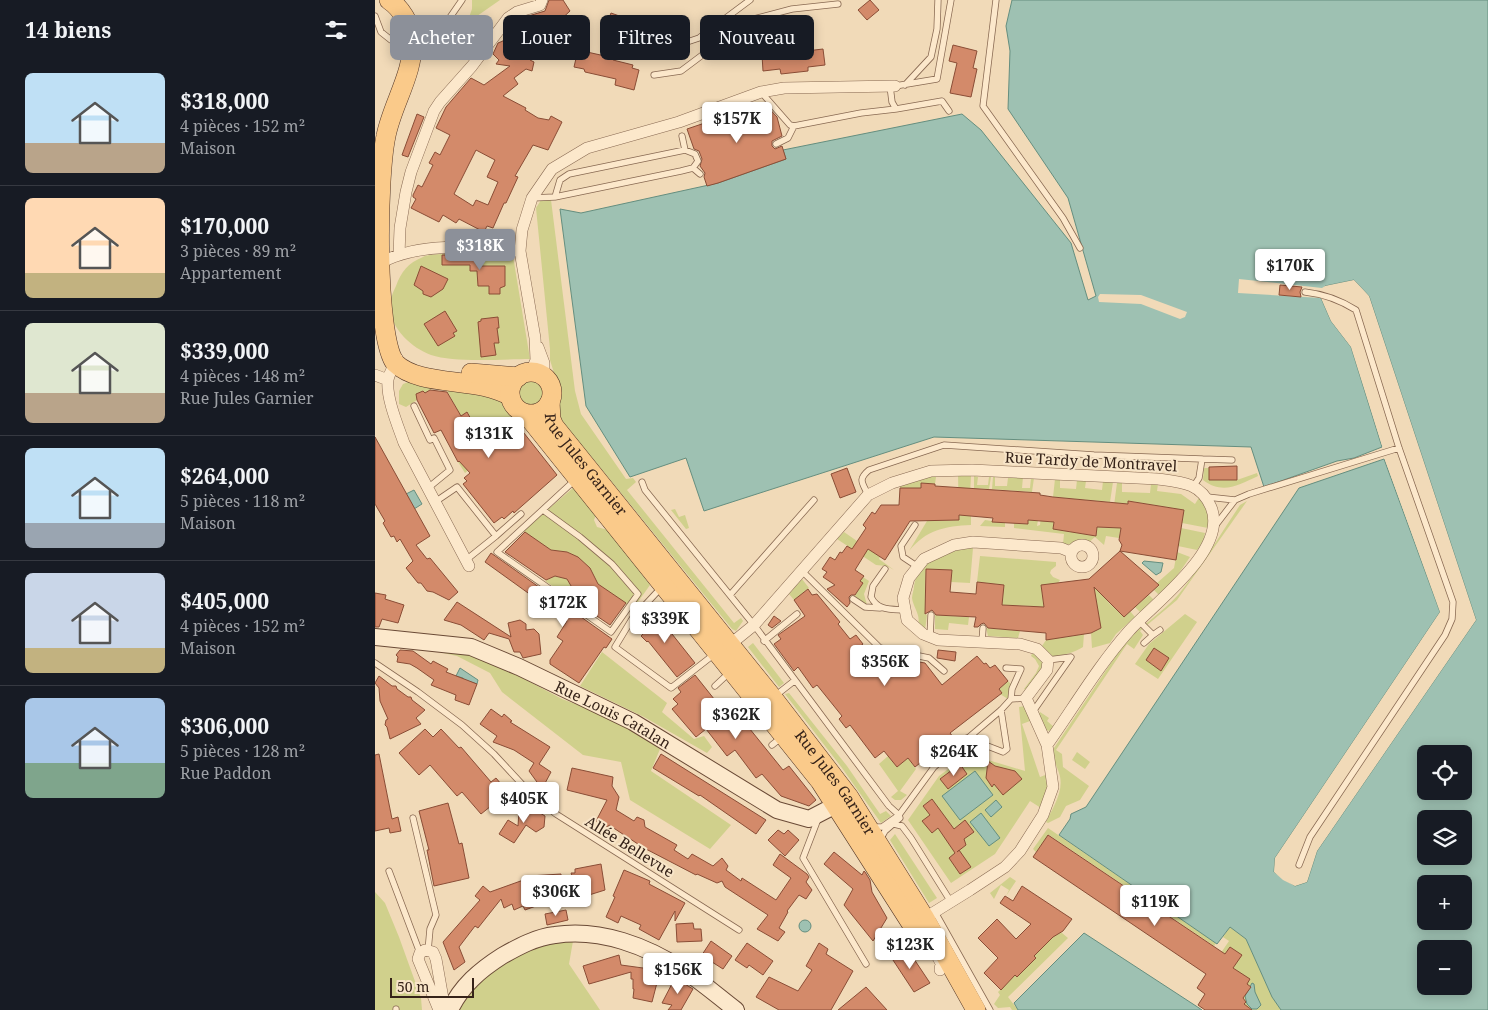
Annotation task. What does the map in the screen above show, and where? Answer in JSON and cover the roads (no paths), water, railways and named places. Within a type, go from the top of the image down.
[{"type":"main road","points":[[393,3],[401,15]]},
{"type":"main road","points":[[389,360],[448,371],[531,375],[548,381],[552,392],[550,402],[540,412],[526,414],[515,407],[510,396],[503,392],[485,386],[413,374],[389,360],[378,315],[375,266],[380,135],[410,60]]},
{"type":"main road","points":[[510,396],[513,382],[531,375]]},
{"type":"main road","name":"Rue Jules Garnier","points":[[550,402],[551,419],[554,426],[764,712],[778,740],[820,782],[828,809],[930,915],[977,1010]]},
{"type":"main road","name":"Rue Jules Garnier","points":[[526,414],[683,610],[725,658],[764,712],[804,739],[849,797],[878,844],[886,869],[915,927],[962,1010]]},
{"type":"street","points":[[399,255],[400,228],[406,192],[411,172],[434,111],[472,66],[508,18],[517,12],[539,5],[542,0]]},
{"type":"street","points":[[531,375],[544,363],[535,338],[520,252],[522,230],[532,198],[552,169],[587,148],[679,126],[761,92],[784,88],[896,86]]},
{"type":"street","points":[[375,266],[383,260],[433,247],[520,252]]},
{"type":"street","points":[[375,375],[389,360]]},
{"type":"street","points":[[389,360],[389,394],[404,443],[467,563]]},
{"type":"street","name":"Rue Tardy de Montravel","points":[[725,658],[868,495],[879,488],[916,474],[931,471],[957,470],[1158,479],[1185,482],[1207,497]]},
{"type":"street","points":[[1047,745],[1104,664],[1139,621],[1184,578],[1205,549],[1215,526],[1215,516],[1207,497]]},
{"type":"street","points":[[940,970],[941,963],[921,926],[930,915],[1005,867],[1020,852],[1043,815],[1053,787],[1047,745],[1026,698],[1047,670],[1048,660],[1037,649],[1020,644],[938,640],[923,634],[907,620],[903,598],[909,578],[924,559],[954,544],[973,542],[1061,548],[1071,552]]},
{"type":"street","name":"Rue Louis Catalan","points":[[375,637],[471,647],[519,667],[633,722],[777,810],[809,819],[828,809]]},
{"type":"street","points":[[804,739],[807,750],[840,793],[841,799],[828,809]]},
{"type":"street","points":[[450,1010],[456,996],[486,966],[519,946],[553,935],[576,933],[635,945],[661,957],[685,971],[736,1010]]},
{"type":"street","points":[[439,1010],[418,959],[424,952],[433,952],[436,959],[445,1010]]},
{"type":"lane","points":[[449,15],[462,0]]},
{"type":"lane","points":[[690,41],[699,38],[750,0]]},
{"type":"lane","points":[[896,109],[892,102],[896,86],[931,58],[937,29],[938,0]]},
{"type":"lane","points":[[896,86],[937,79],[951,0]]},
{"type":"lane","points":[[996,0],[983,106],[1063,218],[1079,248]]},
{"type":"lane","points":[[771,15],[792,10],[838,4]]},
{"type":"lane","points":[[734,11],[735,15]]},
{"type":"lane","points":[[375,16],[381,32],[390,39]]},
{"type":"lane","points":[[654,75],[681,71],[700,57]]},
{"type":"lane","points":[[761,92],[790,125],[795,126],[861,113],[942,101],[949,110]]},
{"type":"lane","points":[[776,144],[788,138],[795,126]]},
{"type":"lane","points":[[682,136],[685,150]]},
{"type":"lane","points":[[532,198],[555,197],[693,168],[698,160],[695,154],[685,150],[569,174],[560,180],[555,197]]},
{"type":"lane","points":[[693,168],[700,174]]},
{"type":"lane","points":[[1299,865],[1310,836],[1445,635],[1451,619],[1453,602],[1399,448],[1356,310],[1341,301],[1321,294],[1305,292]]},
{"type":"lane","points":[[414,406],[430,440],[434,438],[450,470],[428,488]]},
{"type":"lane","points":[[868,495],[861,481],[862,475],[869,470],[945,445],[1094,455],[1232,460]]},
{"type":"lane","points":[[1207,497],[1235,500],[1399,448]]},
{"type":"lane","points":[[1193,487],[1199,478],[1202,459]]},
{"type":"lane","points":[[543,510],[580,537],[612,564],[639,594],[611,632],[497,552],[543,510],[577,479]]},
{"type":"lane","points":[[642,482],[645,490],[754,625],[764,641],[889,806],[899,814]]},
{"type":"lane","points":[[435,502],[457,487],[496,536]]},
{"type":"lane","points":[[730,595],[814,500]]},
{"type":"lane","points":[[1215,526],[1235,500]]},
{"type":"lane","points":[[467,563],[521,514]]},
{"type":"lane","points":[[915,525],[901,546],[903,557],[917,567]]},
{"type":"lane","points":[[882,608],[874,603],[871,597],[873,586],[885,569]]},
{"type":"lane","points":[[802,570],[880,648],[929,658],[944,671]]},
{"type":"lane","points":[[659,591],[632,619],[615,647],[671,688],[725,658]]},
{"type":"lane","points":[[853,599],[865,607],[905,610]]},
{"type":"lane","points":[[764,641],[797,614]]},
{"type":"lane","points":[[930,637],[931,615]]},
{"type":"lane","points":[[1139,621],[1153,634]]},
{"type":"lane","points":[[982,642],[983,628]]},
{"type":"lane","points":[[1144,643],[1160,630]]},
{"type":"lane","points":[[1032,713],[1071,657],[1048,660]]},
{"type":"lane","points":[[715,686],[725,658]]},
{"type":"lane","name":"Allée Bellevue","points":[[375,663],[418,692],[462,726],[494,754],[532,795],[556,814],[739,930]]},
{"type":"lane","points":[[867,827],[882,827],[899,814],[934,767],[1001,710],[1011,699],[1012,689],[1021,669],[1006,668]]},
{"type":"lane","points":[[764,712],[794,681]]},
{"type":"lane","points":[[1011,699],[1026,698]]},
{"type":"lane","points":[[967,738],[1003,752],[1007,749],[1001,710]]},
{"type":"lane","points":[[828,809],[803,858],[866,964]]},
{"type":"lane","points":[[878,844],[885,831],[900,818],[899,814]]},
{"type":"lane","points":[[413,818],[435,915],[424,952]]},
{"type":"lane","points":[[894,824],[902,826],[911,838],[951,902]]},
{"type":"lane","points":[[389,871],[424,952]]},
{"type":"lane","points":[[930,915],[990,1010]]}]
